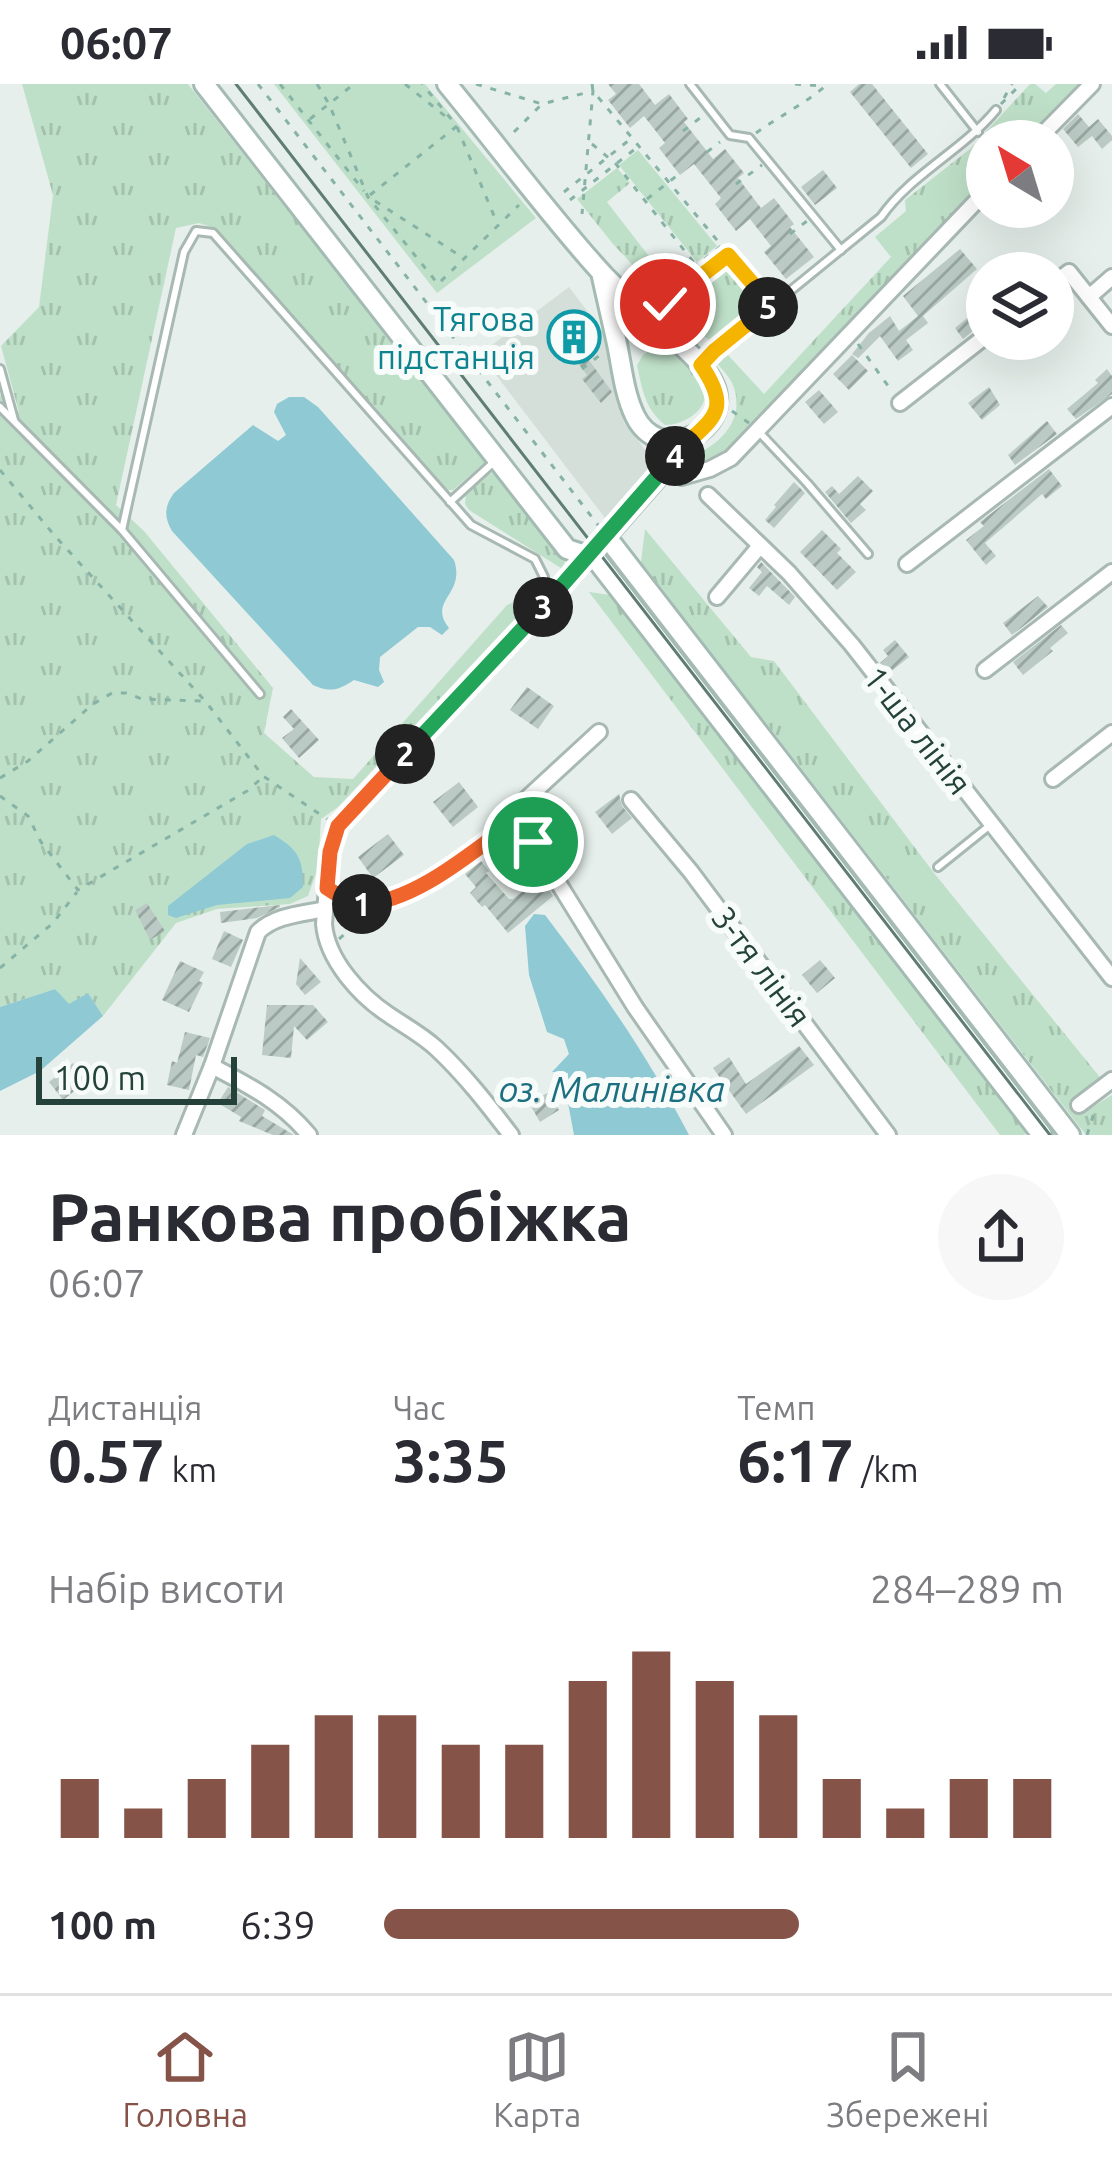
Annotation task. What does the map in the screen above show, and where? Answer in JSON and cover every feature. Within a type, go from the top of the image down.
[{"type":"main road","points":[[204,84],[567,549],[591,553],[1042,1135]]},
{"type":"main road","points":[[447,84],[601,272],[701,365],[717,391],[718,404],[707,425],[694,435],[669,473],[591,553]]},
{"type":"main road","points":[[601,272],[627,399],[637,421],[660,441],[694,435]]},
{"type":"main road","points":[[614,345],[632,324],[655,322]]},
{"type":"main road","points":[[660,441],[669,473]]},
{"type":"main road","points":[[606,536],[1070,1135]]},
{"type":"street","points":[[1057,120],[1092,84]]},
{"type":"street","points":[[669,473],[710,469],[731,458],[966,212]]},
{"type":"street","points":[[1089,297],[1112,277]]},
{"type":"street","points":[[1074,278],[1112,326]]},
{"type":"street","points":[[900,403],[966,351]]},
{"type":"street","points":[[907,564],[1112,406]]},
{"type":"street","name":"1-ша лінія","points":[[708,495],[789,573],[852,645],[1112,978]]},
{"type":"street","points":[[717,597],[760,547]]},
{"type":"street","points":[[511,1135],[436,1048],[384,1012],[328,947],[325,909],[330,852],[338,826],[591,553]]},
{"type":"street","points":[[985,670],[1112,572]]},
{"type":"street","points":[[327,888],[347,901],[367,905],[399,896],[453,866],[511,824],[522,803],[599,732]]},
{"type":"street","points":[[1053,779],[1112,733]]},
{"type":"street","name":"3-тя лінія","points":[[631,800],[692,872],[889,1135]]},
{"type":"street","points":[[511,824],[533,842],[635,1007],[724,1135]]},
{"type":"street","points":[[184,1135],[258,932],[278,919],[325,909]]},
{"type":"street","points":[[212,1066],[268,1096],[309,1135]]},
{"type":"street","points":[[1079,1105],[1112,1080]]},
{"type":"lane","points":[[690,84],[730,135],[749,138],[841,250]]},
{"type":"lane","points":[[940,84],[968,120]]},
{"type":"lane","points":[[988,120],[997,108]]},
{"type":"lane","points":[[701,365],[966,141]]},
{"type":"lane","points":[[122,530],[184,252],[196,231],[212,233],[471,525],[535,559],[544,577],[541,609]]},
{"type":"lane","points":[[0,369],[15,423]]},
{"type":"lane","points":[[0,407],[122,530],[260,694]]},
{"type":"lane","points":[[759,432],[868,554]]},
{"type":"lane","points":[[450,502],[496,459]]},
{"type":"lane","points":[[938,867],[992,824]]},
{"type":"path","points":[[258,84],[606,536]]},
{"type":"path","points":[[317,84],[368,196],[464,258]]},
{"type":"path","points":[[309,121],[354,84]]},
{"type":"path","points":[[405,84],[457,126]]},
{"type":"path","points":[[422,84],[457,126],[498,226]]},
{"type":"path","points":[[476,84],[542,104]]},
{"type":"path","points":[[795,84],[826,85]]},
{"type":"path","points":[[997,108],[1012,84]]},
{"type":"path","points":[[997,108],[1021,84]]},
{"type":"path","points":[[749,138],[826,85]]},
{"type":"path","points":[[283,86],[438,284],[519,205]]},
{"type":"path","points":[[514,132],[542,104],[592,87]]},
{"type":"path","points":[[592,87],[771,305]]},
{"type":"path","points":[[582,214],[592,87]]},
{"type":"path","points":[[683,131],[711,110]]},
{"type":"path","points":[[368,196],[457,126]]},
{"type":"path","points":[[707,152],[730,135]]},
{"type":"path","points":[[564,192],[631,138]]},
{"type":"path","points":[[589,141],[616,164],[703,274]]},
{"type":"path","points":[[571,200],[638,147]]},
{"type":"path","points":[[736,184],[768,161]]},
{"type":"path","points":[[646,200],[680,174]]},
{"type":"path","points":[[790,234],[813,216]]},
{"type":"path","points":[[657,296],[721,246]]},
{"type":"path","points":[[665,304],[728,255]]},
{"type":"path","points":[[849,334],[900,403]]},
{"type":"path","points":[[581,369],[614,345]]},
{"type":"path","points":[[718,404],[759,432]]},
{"type":"path","points":[[0,470],[206,702],[263,776],[338,826]]},
{"type":"path","points":[[0,778],[112,693],[206,702]]},
{"type":"path","points":[[0,968],[53,923],[78,890],[247,791],[263,776]]},
{"type":"path","points":[[0,796],[28,816],[41,842],[78,890]]},
{"type":"path","points":[[328,947],[363,920],[367,905]]},
{"type":"shaded area","points":[[569,287],[604,333],[624,422],[655,463],[605,518],[480,354]]},
{"type":"green space","points":[[22,84],[188,84],[486,461],[453,490],[445,490],[217,229],[199,223],[176,228],[116,505],[144,531],[273,688],[264,733],[314,777],[353,779],[507,605],[524,598],[526,607],[338,807],[321,819],[318,868],[308,896],[290,904],[217,909],[176,923],[103,1016],[88,993],[69,1005],[55,989],[0,1007],[0,395],[19,412],[1,346],[39,307],[53,195]]},
{"type":"green space","points":[[274,84],[425,84],[536,218],[437,293]]},
{"type":"green space","points":[[1030,84],[1046,93],[1056,84],[1079,84],[1045,120],[997,120]]},
{"type":"green space","points":[[638,150],[717,246],[697,262],[619,165]]},
{"type":"green space","points":[[966,152],[966,203],[731,454],[688,471],[676,468],[677,460],[715,443],[732,423],[736,397],[714,360],[756,326],[760,329],[728,355],[764,394],[891,257],[875,237],[906,211],[905,200]]},
{"type":"green space","points":[[617,168],[630,183],[607,202],[668,281],[658,292],[577,199]]},
{"type":"green space","points":[[727,260],[764,303],[711,342],[670,305]]},
{"type":"green space","points":[[654,348],[674,355],[705,390],[698,411],[679,423],[665,425],[643,390],[637,365]]},
{"type":"green space","points":[[495,472],[565,558],[564,570],[469,510],[466,495]]},
{"type":"green space","points":[[645,529],[751,657],[774,661],[934,873],[1103,1081],[1071,1109],[1074,1114],[1084,1112],[1112,1095],[1112,1135],[1086,1135],[641,562]]},
{"type":"green space","points":[[589,592],[611,595],[1028,1132],[1000,1135]]},
{"type":"water","points":[[289,397],[304,397],[318,407],[454,560],[455,581],[442,610],[449,628],[442,635],[430,627],[418,627],[380,657],[384,682],[378,687],[354,680],[334,689],[313,685],[172,531],[168,521],[167,507],[174,493],[253,425],[278,441],[286,435],[274,412]]},
{"type":"water","points":[[274,835],[300,862],[303,887],[290,898],[217,905],[176,918],[168,915],[168,906],[247,844]]},
{"type":"water","name":"оз. Малинівка","points":[[534,914],[545,915],[603,995],[689,1135],[574,1135],[568,1073],[552,1072],[569,1054],[564,1039],[547,1032],[529,975],[525,926]]},
{"type":"water","points":[[55,989],[69,1004],[88,993],[103,1016],[40,1071],[0,1091],[0,1007]]},
{"type":"building","points":[[608,84],[639,84],[655,105],[669,94],[713,159],[725,149],[744,173],[738,178],[761,208],[774,198],[814,257],[786,279],[764,252],[771,246],[750,219],[736,231],[715,204],[721,198],[694,164],[680,175],[659,148],[665,143],[644,116],[630,128],[608,100],[616,94]]},
{"type":"building","points":[[859,84],[872,84],[928,154],[911,168],[850,92]]},
{"type":"building","points":[[1078,114],[1089,127],[1098,119],[1112,140],[1102,149],[1092,136],[1078,147],[1072,120]]},
{"type":"building","points":[[823,170],[837,188],[815,205],[801,187]]},
{"type":"building","points":[[960,249],[966,256],[966,279],[923,316],[928,323],[906,340],[913,350],[898,361],[880,336],[858,358],[852,354],[890,316],[899,331],[918,316],[903,296]]},
{"type":"building","name":"Тягова пiдстанцiя","points":[[571,312],[598,347],[586,356],[612,392],[601,403],[582,379],[587,375],[550,328]]},
{"type":"building","points":[[966,319],[966,337],[963,339],[955,328]]},
{"type":"building","points":[[852,355],[868,371],[849,390],[833,374]]},
{"type":"building","points":[[1107,369],[1112,394],[1076,419],[1067,409]]},
{"type":"building","points":[[989,387],[1000,405],[982,420],[968,403]]},
{"type":"building","points":[[819,390],[838,412],[824,424],[805,402]]},
{"type":"building","points":[[1047,421],[1057,434],[1015,465],[1008,455]]},
{"type":"building","points":[[1049,469],[1062,486],[1046,499],[1042,494],[985,543],[996,556],[986,565],[966,540],[984,526],[980,522]]},
{"type":"building","points":[[858,476],[873,491],[860,504],[866,510],[851,523],[825,492],[832,486],[839,494]]},
{"type":"building","points":[[794,482],[805,493],[774,528],[765,520]]},
{"type":"building","points":[[822,530],[856,572],[837,590],[800,552]]},
{"type":"building","points":[[761,562],[795,597],[789,605],[767,586],[759,596],[749,588],[762,572],[757,567]]},
{"type":"building","points":[[1038,596],[1048,607],[1012,635],[1003,623]]},
{"type":"building","points":[[1061,625],[1068,633],[1023,675],[1013,662]]},
{"type":"building","points":[[895,640],[909,657],[889,673],[880,663],[888,656],[883,650]]},
{"type":"building","points":[[527,687],[554,706],[538,729],[510,710]]},
{"type":"building","points":[[291,709],[319,740],[299,758],[282,738],[294,729],[283,717]]},
{"type":"building","points":[[459,782],[478,807],[453,827],[433,802]]},
{"type":"building","points":[[619,794],[632,818],[612,834],[595,812]]},
{"type":"building","points":[[388,834],[404,855],[373,878],[358,857]]},
{"type":"building","points":[[481,861],[509,899],[541,877],[553,896],[508,933],[470,893],[476,887],[465,874]]},
{"type":"building","points":[[147,903],[165,931],[150,940],[135,910]]},
{"type":"building","points":[[280,905],[257,918],[221,923],[220,912]]},
{"type":"building","points":[[224,931],[243,940],[231,967],[212,959]]},
{"type":"building","points":[[300,958],[321,982],[305,995],[296,984]]},
{"type":"building","points":[[820,960],[835,978],[817,993],[802,975]]},
{"type":"building","points":[[180,961],[204,972],[189,1012],[162,1000]]},
{"type":"building","points":[[267,1005],[313,1005],[328,1022],[307,1040],[294,1026],[291,1058],[262,1055]]},
{"type":"building","points":[[185,1032],[210,1038],[203,1057],[196,1055],[189,1090],[167,1085]]},
{"type":"building","points":[[799,1046],[814,1065],[746,1114],[713,1068],[729,1057],[746,1084]]},
{"type":"building","points":[[73,1063],[87,1081],[63,1100],[49,1082]]},
{"type":"building","points":[[228,1087],[294,1135],[273,1135],[239,1121],[241,1117],[218,1103]]},
{"type":"building","points":[[549,1092],[559,1110],[540,1122],[529,1103]]},
{"type":"tram line","points":[[236,84],[1050,1135]]},
{"type":"place","name":"Тягова пiдстанцiя","points":[[574,337]]},
{"type":"route","points":[[533,842],[511,824],[453,866],[399,896],[367,905],[347,901],[327,888],[338,826],[707,425],[718,404],[717,391],[701,365],[771,305],[728,255],[665,304]]}]
